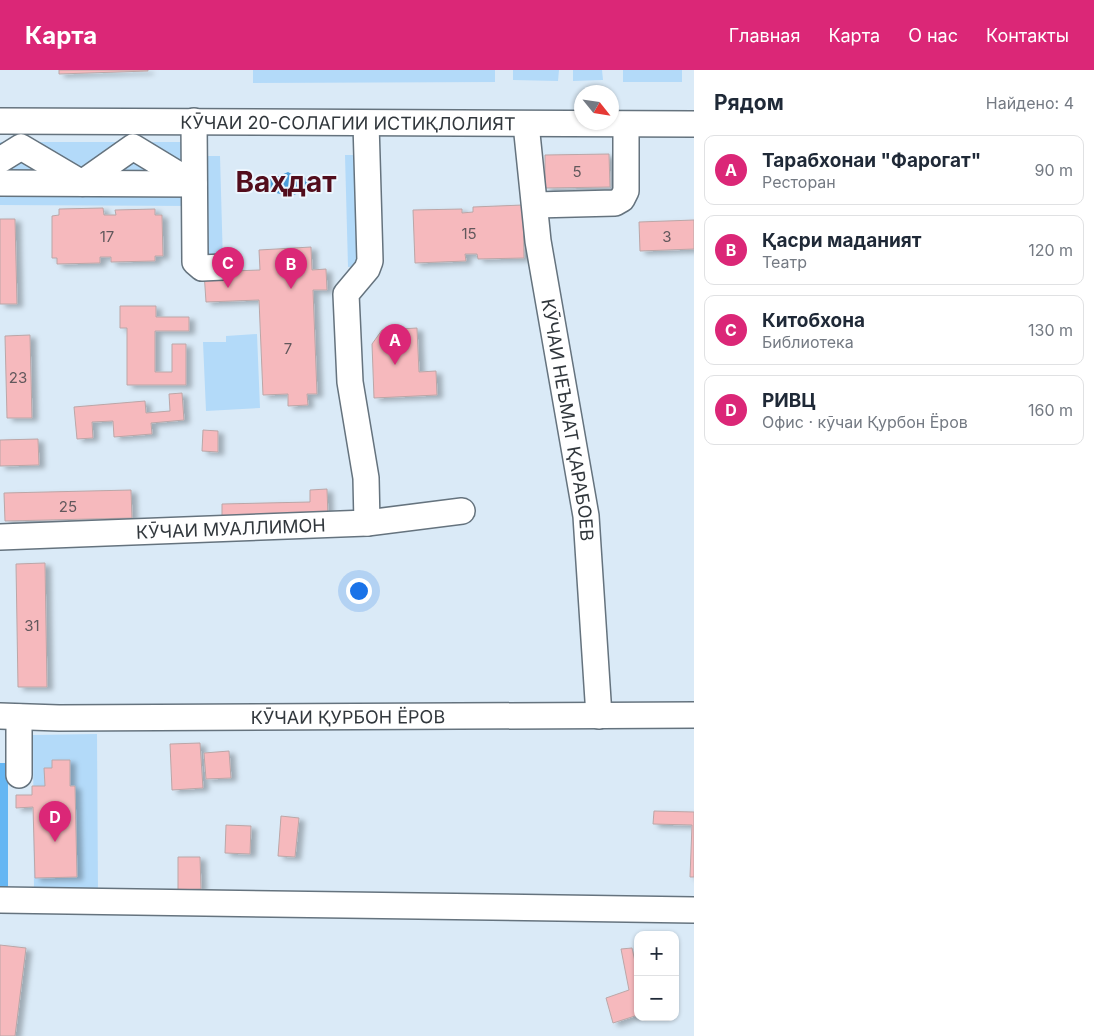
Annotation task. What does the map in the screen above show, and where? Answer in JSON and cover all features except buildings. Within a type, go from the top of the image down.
[{"type":"street","name":"КӮЧАИ 20-СОЛАГИИ ИСТИҚЛОЛИЯТ","points":[[0,121],[694,124]]},
{"type":"street","points":[[194,121],[195,262],[202,268],[223,267]]},
{"type":"street","points":[[366,123],[370,261],[367,269],[346,294],[350,382],[366,478],[367,524]]},
{"type":"street","name":"КӮЧАИ НЕЪМАТ ҚАРАБОЕВ","points":[[526,124],[551,322],[586,516],[599,716]]},
{"type":"street","points":[[535,204],[615,203],[622,199],[626,191],[626,125]]},
{"type":"street","points":[[82,183],[133,147],[194,184]]},
{"type":"street","points":[[0,160],[21,148],[82,183]]},
{"type":"street","points":[[0,183],[194,184]]},
{"type":"street","name":"КӮЧАИ МУАЛЛИМОН","points":[[0,537],[367,524],[462,511]]},
{"type":"street","name":"КӮЧАИ ҚУРБОН ЁРОВ","points":[[10,716],[694,715]]},
{"type":"street","points":[[10,716],[19,775]]},
{"type":"street","points":[[0,900],[694,910]]},
{"type":"shaded area","points":[[253,70],[495,70],[495,82],[253,83]]},
{"type":"shaded area","points":[[513,70],[559,70],[558,81],[513,80]]},
{"type":"shaded area","points":[[573,70],[602,70],[603,80],[573,81]]},
{"type":"shaded area","points":[[623,70],[682,70],[682,82],[623,82]]},
{"type":"shaded area","points":[[0,142],[192,142],[193,206],[0,205]]},
{"type":"shaded area","points":[[345,155],[360,155],[364,266],[348,267]]},
{"type":"shaded area","points":[[198,156],[220,156],[223,263],[206,263]]},
{"type":"shaded area","points":[[288,172],[297,177],[304,176],[308,184],[304,192],[289,196],[272,192],[267,184],[272,176],[279,176]]},
{"type":"shaded area","points":[[257,334],[260,408],[206,411],[203,342],[226,342],[226,336]]},
{"type":"shaded area","points":[[97,734],[98,896],[34,896],[33,735]]},
{"type":"shaded area","points":[[0,763],[8,763],[8,893],[0,894]]},
{"type":"place","name":"Китобхона","points":[[228,288]]},
{"type":"place","name":"Қасри маданият","points":[[291,289]]},
{"type":"place","name":"Тарабхонаи \"Фарогат\"","points":[[395,365]]},
{"type":"place","name":"РИВЦ","points":[[55,842]]},
{"type":"district","name":"Ваҳдат","points":[[286,182]]}]
